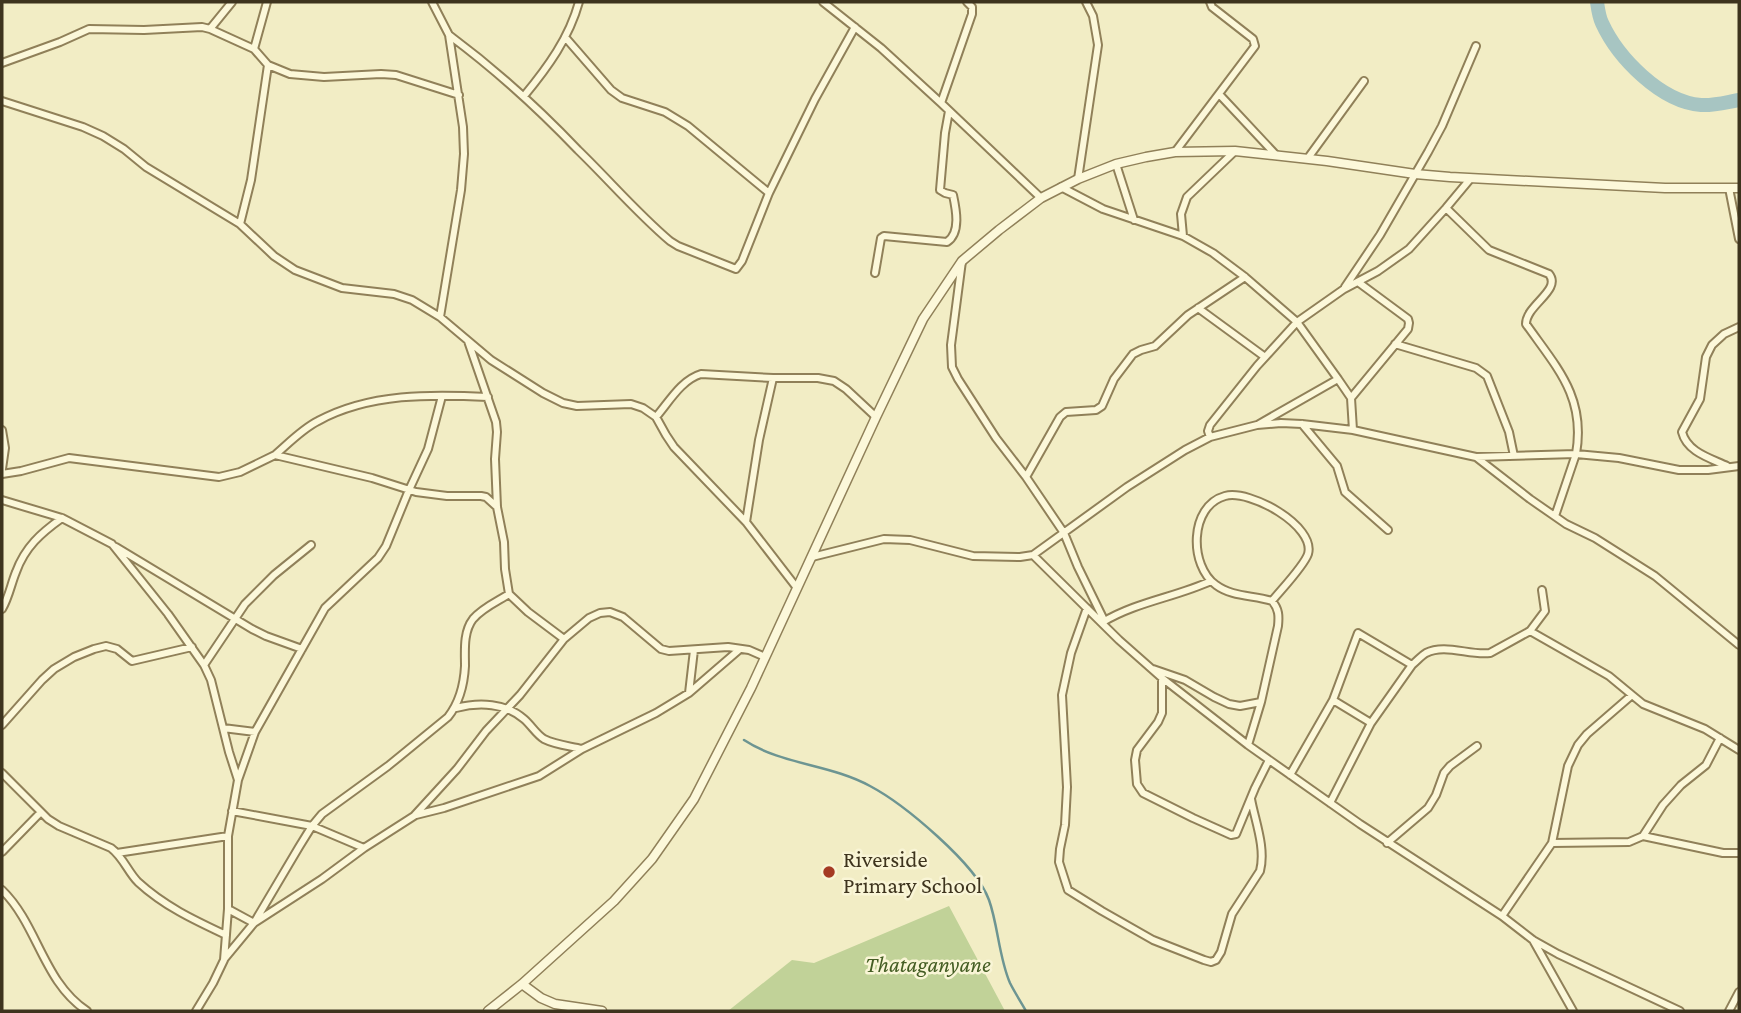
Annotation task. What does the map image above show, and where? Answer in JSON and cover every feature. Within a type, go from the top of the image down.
[{"type":"street","points":[[210,29],[232,2]]},
{"type":"street","points":[[254,50],[267,2]]},
{"type":"street","points":[[432,2],[449,35],[463,127],[462,178],[440,317]]},
{"type":"street","points":[[524,96],[554,56],[579,2]]},
{"type":"street","points":[[823,2],[881,48],[1041,198]]},
{"type":"street","points":[[941,103],[972,15],[972,7],[967,2]]},
{"type":"street","points":[[1078,178],[1098,45],[1093,16],[1086,2]]},
{"type":"street","points":[[1175,152],[1255,46],[1255,42],[1210,2]]},
{"type":"street","points":[[2,63],[95,28],[145,30],[192,27],[210,29],[254,50],[268,65],[290,74],[324,77],[396,75],[459,95]]},
{"type":"street","points":[[449,35],[524,96],[670,241],[736,269],[742,261],[769,193],[815,99],[855,27]]},
{"type":"street","points":[[565,37],[611,90],[622,98],[665,112],[688,126],[769,193]]},
{"type":"street","points":[[1344,289],[1380,235],[1442,126],[1476,46]]},
{"type":"street","points":[[240,224],[251,180],[268,65]]},
{"type":"street","points":[[1308,158],[1364,81]]},
{"type":"street","points":[[1219,94],[1276,155]]},
{"type":"street","points":[[2,101],[103,136],[146,167],[240,224],[274,256],[295,270],[342,288],[394,294],[412,300],[440,317],[501,366],[563,403],[577,406],[631,404],[643,408],[656,417],[674,447],[746,522],[797,588]]},
{"type":"street","points":[[875,273],[881,237],[947,242],[956,231],[953,195],[940,190],[949,111]]},
{"type":"street","points":[[1183,236],[1181,214],[1186,197],[1235,151]]},
{"type":"street","points":[[488,1011],[614,901],[652,859],[694,799],[765,657],[923,319],[962,261],[1041,198],[1078,178],[1116,164],[1175,152],[1235,151],[1308,158],[1415,174],[1651,187],[1739,188]]},
{"type":"street","points":[[1116,164],[1134,220]]},
{"type":"street","points":[[1210,437],[1210,425],[1297,322],[1409,249],[1471,178]]},
{"type":"street","points":[[1061,187],[1103,208],[1183,236],[1213,253],[1245,277],[1297,322],[1338,379],[1351,398],[1353,430]]},
{"type":"street","points":[[1729,188],[1739,239]]},
{"type":"street","points":[[1446,208],[1489,250],[1553,277],[1550,288],[1525,320],[1561,371],[1570,389],[1579,428],[1576,454],[1555,516]]},
{"type":"street","points":[[962,261],[951,345],[952,367],[996,438],[1065,533],[1077,567],[1103,622]]},
{"type":"street","points":[[1026,477],[1060,417],[1066,412],[1096,410],[1102,406],[1114,379],[1133,355],[1155,346],[1188,314],[1245,277]]},
{"type":"street","points":[[1351,398],[1408,329],[1409,323],[1408,319],[1357,282]]},
{"type":"street","points":[[1198,308],[1265,357]]},
{"type":"street","points":[[1728,467],[1690,447],[1682,432],[1700,399],[1706,357],[1712,345],[1724,334],[1739,327]]},
{"type":"street","points":[[468,340],[496,422],[497,507],[504,542],[509,594],[564,639]]},
{"type":"street","points":[[1395,344],[1482,371],[1487,376],[1514,456]]},
{"type":"street","points":[[656,417],[684,383],[701,374],[773,379],[818,378],[834,381],[876,416]]},
{"type":"street","points":[[746,522],[759,440],[773,379]]},
{"type":"street","points":[[1257,425],[1338,379]]},
{"type":"street","points":[[196,1011],[223,960],[228,909],[228,836],[238,780],[255,732],[325,608],[378,558],[386,546],[428,449],[442,396]]},
{"type":"street","points":[[2,430],[5,447],[2,471],[21,471],[69,458],[219,477],[240,472],[275,455],[317,421],[362,403],[404,397],[488,397]]},
{"type":"street","points":[[812,556],[884,539],[909,540],[973,556],[1020,558],[1033,555],[1127,487],[1185,450],[1210,437],[1257,425],[1302,424],[1353,430],[1476,457],[1576,454],[1619,458],[1679,470],[1739,466]]},
{"type":"street","points":[[1302,424],[1337,466],[1345,492],[1388,530]]},
{"type":"street","points":[[275,455],[372,478],[416,492],[486,497],[497,507]]},
{"type":"street","points":[[1476,457],[1555,516],[1656,576],[1739,645]]},
{"type":"street","points":[[1248,745],[1261,702],[1279,614],[1272,601],[1218,587],[1211,582],[1204,570],[1199,555],[1198,526],[1202,513],[1223,496],[1248,496],[1276,510],[1304,534],[1308,543],[1307,557],[1272,601]]},
{"type":"street","points":[[2,500],[62,518],[112,544],[234,619],[266,636],[302,649]]},
{"type":"street","points":[[2,609],[22,557],[42,533],[62,518]]},
{"type":"street","points":[[112,544],[168,614],[204,665],[211,680],[238,780]]},
{"type":"street","points":[[204,665],[245,604],[274,575],[312,545]]},
{"type":"street","points":[[1033,555],[1162,678],[1290,775],[1387,843],[1502,916],[1533,940],[1680,1011]]},
{"type":"street","points":[[1103,622],[1158,598],[1211,582]]},
{"type":"street","points":[[1330,803],[1371,723],[1412,665],[1433,651],[1490,653],[1530,631],[1545,611],[1542,590]]},
{"type":"street","points":[[223,960],[254,923],[312,825],[329,808],[448,718],[456,708],[465,669],[468,628],[480,612],[509,594]]},
{"type":"street","points":[[1087,608],[1071,653],[1062,695],[1067,787],[1059,862],[1068,890],[1153,940],[1204,961],[1216,960],[1232,914],[1262,864],[1251,799]]},
{"type":"street","points":[[254,923],[414,816],[520,695],[564,639],[589,618],[610,612],[622,617],[661,649],[678,652],[728,647],[749,650],[765,657]]},
{"type":"street","points":[[1530,631],[1609,676],[1643,704],[1689,722],[1739,750]]},
{"type":"street","points":[[1290,775],[1333,700],[1357,633],[1412,665]]},
{"type":"street","points":[[2,725],[42,680],[74,657],[94,649],[112,646],[132,661],[192,647]]},
{"type":"street","points":[[414,816],[539,776],[582,749],[656,713],[689,693],[740,649]]},
{"type":"street","points":[[689,693],[694,650]]},
{"type":"street","points":[[1151,668],[1172,674],[1229,704],[1240,706],[1261,702]]},
{"type":"street","points":[[1162,678],[1162,713],[1138,750],[1135,760],[1139,789],[1194,818],[1231,835],[1236,834],[1269,760]]},
{"type":"street","points":[[1502,916],[1552,843],[1568,766],[1578,745],[1632,695]]},
{"type":"street","points":[[1333,700],[1371,723]]},
{"type":"street","points":[[456,708],[469,704],[508,708],[547,740],[582,749]]},
{"type":"street","points":[[223,728],[255,732]]},
{"type":"street","points":[[1552,843],[1629,842],[1643,836],[1663,805],[1681,785],[1706,765],[1720,738]]},
{"type":"street","points":[[1387,843],[1428,808],[1436,796],[1444,773],[1477,746]]},
{"type":"street","points":[[2,773],[40,813],[59,826],[102,843],[117,853],[135,879],[155,897],[179,913],[226,936]]},
{"type":"street","points":[[232,811],[312,825],[364,848]]},
{"type":"street","points":[[2,852],[40,813]]},
{"type":"street","points":[[117,853],[228,836]]},
{"type":"street","points":[[1643,836],[1723,853],[1739,853]]},
{"type":"street","points":[[2,890],[19,911],[56,981],[68,996],[87,1011]]},
{"type":"street","points":[[228,909],[254,923]]},
{"type":"street","points":[[1533,940],[1573,1011]]},
{"type":"street","points":[[522,984],[541,998],[555,1004],[602,1011]]},
{"type":"street","points":[[1729,1011],[1739,992]]},
{"type":"green space","name":"Thataganyane","points":[[949,906],[1005,1011],[728,1011],[792,960],[814,963]]},
{"type":"waterway","points":[[1597,2],[1599,16],[1609,36],[1630,64],[1656,87],[1671,96],[1701,105],[1739,100]]},
{"type":"waterway","points":[[744,740],[774,755],[839,773],[870,786],[919,820],[955,853],[982,886],[989,900],[1006,973],[1026,1011]]},
{"type":"place","name":"Riverside Primary School","points":[[829,872]]}]
